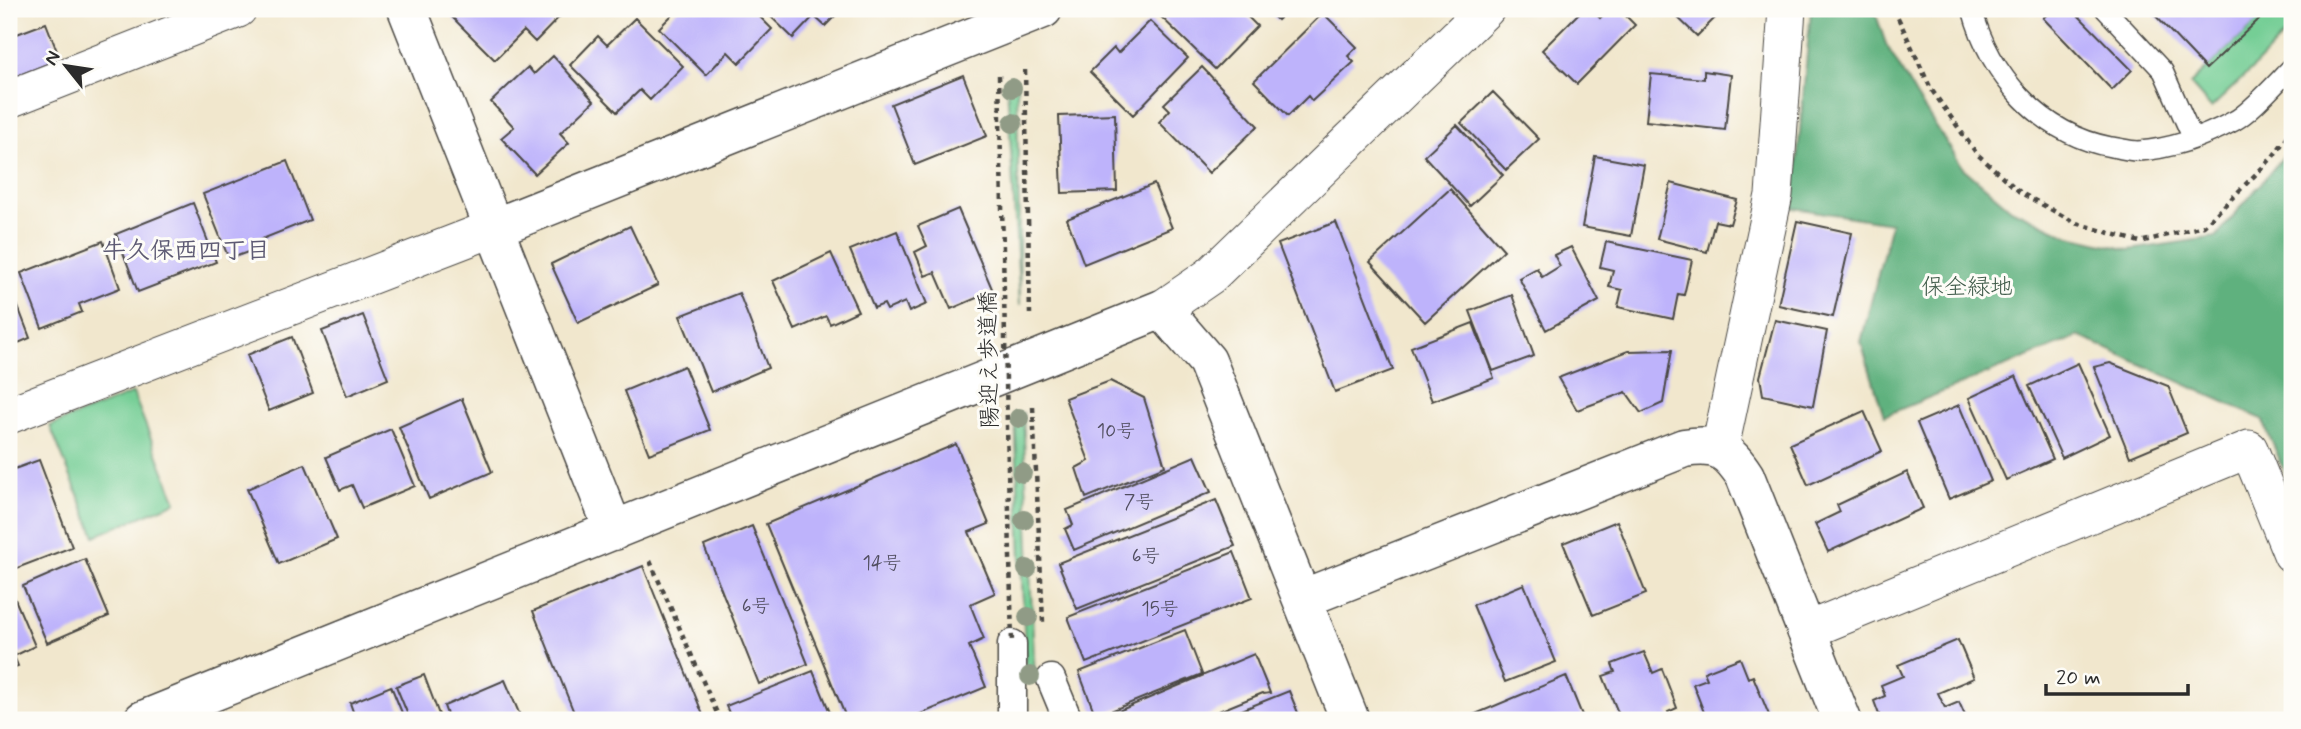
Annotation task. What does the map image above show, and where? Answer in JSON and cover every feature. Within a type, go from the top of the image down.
[{"type":"street","points":[[9,99],[238,9]]},
{"type":"street","points":[[407,9],[614,531]]},
{"type":"street","points":[[9,415],[494,228],[1043,9]]},
{"type":"street","points":[[143,720],[1162,309],[1210,276],[1486,9]]},
{"type":"street","points":[[1720,448],[1774,195],[1787,9]]},
{"type":"street","points":[[1162,309],[1207,361],[1350,720]]},
{"type":"street","points":[[1302,599],[1684,449],[1702,446],[1720,448],[1734,459],[1745,476],[1842,720]]},
{"type":"street","points":[[1806,631],[2249,449],[2292,554]]},
{"type":"street","points":[[1012,644],[1012,720]]},
{"type":"street","points":[[1051,679],[1068,720]]},
{"type":"lane","points":[[1972,9],[1986,49],[2026,103],[2048,121],[2076,138],[2135,151],[2172,147],[2236,120],[2292,67]]},
{"type":"lane","points":[[2105,9],[2163,71],[2193,139]]},
{"type":"path","points":[[1025,70],[1030,318]]},
{"type":"path","name":"陽迎え歩道橋","points":[[999,75],[1012,644]]},
{"type":"path","points":[[1033,399],[1045,660],[1051,679]]},
{"type":"path","points":[[647,554],[720,720]]},
{"type":"green space","name":"保全緑地","points":[[1811,9],[1874,9],[1886,44],[1963,168],[2011,209],[2066,235],[2129,250],[2216,237],[2292,146],[2292,488],[2262,419],[2079,336],[1884,416],[1861,342],[1891,223],[1793,208]]},
{"type":"green space","points":[[2270,9],[2292,9],[2292,27],[2211,108],[2190,84]]},
{"type":"green space","points":[[1011,81],[1017,83],[1020,305],[1007,85]]},
{"type":"green space","points":[[133,393],[176,502],[95,536],[50,426]]},
{"type":"green space","points":[[1023,413],[1035,679],[1031,682],[1026,679],[1015,415]]},
{"type":"building","points":[[452,9],[567,9],[535,42],[524,31],[495,60],[448,13]]},
{"type":"building","points":[[678,9],[752,9],[772,29],[739,63],[728,52],[706,75],[659,28]]},
{"type":"building","points":[[763,9],[842,9],[825,26],[814,16],[793,38]]},
{"type":"building","points":[[1153,9],[1240,9],[1257,26],[1215,69]]},
{"type":"building","points":[[1266,9],[1289,9],[1277,20]]},
{"type":"building","points":[[1583,9],[1591,9],[1600,18],[1609,9],[1619,9],[1635,25],[1577,84],[1542,50]]},
{"type":"building","points":[[1669,9],[1724,9],[1697,36]]},
{"type":"building","points":[[2053,9],[2072,9],[2132,70],[2112,90],[2043,18]]},
{"type":"building","points":[[2149,9],[2270,9],[2206,69]]},
{"type":"building","points":[[1323,13],[1357,47],[1348,56],[1354,62],[1312,101],[1308,96],[1288,116],[1254,81]]},
{"type":"building","points":[[635,18],[683,66],[650,100],[640,90],[617,112],[570,65],[598,36],[607,45]]},
{"type":"building","points":[[1150,21],[1188,58],[1133,115],[1090,72],[1114,48],[1118,53]]},
{"type":"building","points":[[46,23],[60,59],[9,79],[9,37]]},
{"type":"building","points":[[553,56],[594,101],[560,133],[569,143],[535,174],[501,138],[514,127],[491,102],[528,67],[534,74]]},
{"type":"building","points":[[1202,67],[1258,126],[1209,173],[1159,122],[1170,110],[1164,104]]},
{"type":"building","points":[[1704,71],[1731,75],[1725,130],[1646,121],[1651,74],[1704,79]]},
{"type":"building","points":[[963,75],[987,136],[915,165],[891,104]]},
{"type":"building","points":[[1493,92],[1539,139],[1506,170],[1461,123]]},
{"type":"building","points":[[1115,114],[1117,191],[1062,193],[1059,116]]},
{"type":"building","points":[[1457,125],[1503,175],[1470,206],[1424,156]]},
{"type":"building","points":[[1595,156],[1644,165],[1631,236],[1582,227]]},
{"type":"building","points":[[287,161],[310,220],[257,241],[259,248],[229,259],[203,194]]},
{"type":"building","points":[[1671,183],[1737,200],[1730,224],[1715,221],[1707,252],[1657,239]]},
{"type":"building","points":[[1154,184],[1172,228],[1084,264],[1067,219]]},
{"type":"building","points":[[1450,189],[1504,250],[1425,322],[1370,262]]},
{"type":"building","points":[[193,203],[216,262],[138,292],[116,234]]},
{"type":"building","points":[[958,209],[993,291],[951,309],[935,272],[925,276],[915,252],[927,246],[918,226]]},
{"type":"building","points":[[1797,221],[1852,233],[1833,317],[1778,305]]},
{"type":"building","points":[[1336,222],[1393,370],[1335,392],[1278,244]]},
{"type":"building","points":[[630,226],[658,285],[578,323],[551,264]]},
{"type":"building","points":[[897,231],[927,304],[909,312],[905,302],[887,310],[884,304],[874,308],[850,250]]},
{"type":"building","points":[[103,241],[120,288],[79,304],[82,312],[42,328],[21,273]]},
{"type":"building","points":[[1606,242],[1692,260],[1684,295],[1678,294],[1673,319],[1618,307],[1622,290],[1609,287],[1613,270],[1600,267]]},
{"type":"building","points":[[1571,247],[1599,301],[1546,330],[1519,278],[1537,268],[1542,277],[1560,266],[1554,255]]},
{"type":"building","points":[[831,253],[858,311],[830,324],[826,316],[795,330],[773,281]]},
{"type":"building","points":[[9,283],[30,338],[9,347]]},
{"type":"building","points":[[739,293],[768,368],[711,392],[680,316]]},
{"type":"building","points":[[1512,295],[1534,356],[1493,371],[1470,311]]},
{"type":"building","points":[[363,315],[388,379],[347,396],[322,331]]},
{"type":"building","points":[[1775,320],[1827,331],[1813,406],[1763,395],[1760,377]]},
{"type":"building","points":[[1473,323],[1494,378],[1432,401],[1411,347]]},
{"type":"building","points":[[292,337],[313,393],[269,411],[247,355]]},
{"type":"building","points":[[1672,350],[1663,403],[1641,413],[1626,392],[1577,410],[1558,378],[1628,351]]},
{"type":"building","points":[[2078,363],[2110,435],[2062,458],[2029,386]]},
{"type":"building","points":[[2110,363],[2168,386],[2187,433],[2130,457],[2094,367]]},
{"type":"building","points":[[684,366],[710,430],[649,454],[624,391]]},
{"type":"building","points":[[2016,376],[2053,459],[2006,480],[1969,398]]},
{"type":"building","points":[[1110,381],[1144,398],[1165,466],[1086,498],[1076,468],[1089,461],[1065,398]]},
{"type":"building","points":[[462,399],[492,472],[429,499],[399,427]]},
{"type":"building","points":[[1959,405],[1991,481],[1949,499],[1917,423]]},
{"type":"building","points":[[1864,411],[1882,451],[1808,485],[1790,444]]},
{"type":"building","points":[[391,429],[415,486],[362,508],[352,485],[340,490],[326,457]]},
{"type":"building","points":[[956,444],[989,524],[969,532],[995,593],[970,604],[984,639],[969,646],[986,687],[906,720],[847,720],[766,524]]},
{"type":"building","points":[[1195,456],[1211,492],[1074,550],[1065,529],[1073,525],[1067,510]]},
{"type":"building","points":[[39,460],[72,547],[12,570],[9,562],[9,471]]},
{"type":"building","points":[[305,464],[337,539],[279,564],[247,489]]},
{"type":"building","points":[[1907,472],[1923,508],[1828,552],[1815,524],[1840,512],[1837,505]]},
{"type":"building","points":[[1216,500],[1235,546],[1077,609],[1058,563]]},
{"type":"building","points":[[1617,521],[1646,594],[1593,615],[1563,543]]},
{"type":"building","points":[[752,526],[808,664],[759,684],[704,546]]},
{"type":"building","points":[[1234,552],[1252,598],[1086,663],[1068,617]]},
{"type":"building","points":[[85,559],[109,616],[47,643],[23,586]]},
{"type":"building","points":[[643,566],[705,720],[577,720],[533,611]]},
{"type":"building","points":[[1524,584],[1556,662],[1505,682],[1473,605]]},
{"type":"building","points":[[9,585],[35,646],[14,656],[18,666],[9,669]]},
{"type":"building","points":[[1185,630],[1202,674],[1096,717],[1079,672]]},
{"type":"building","points":[[1958,640],[1974,678],[1938,693],[1945,708],[1959,702],[1967,720],[1881,720],[1874,701],[1885,696],[1881,685],[1903,676],[1898,665]]},
{"type":"building","points":[[1644,652],[1653,673],[1662,669],[1677,708],[1668,712],[1672,720],[1621,720],[1603,676],[1615,672],[1612,664]]},
{"type":"building","points":[[1254,654],[1270,693],[1263,693],[1197,720],[1097,720]]},
{"type":"building","points":[[1740,658],[1748,678],[1753,676],[1769,715],[1760,720],[1707,720],[1693,684],[1707,679],[1704,672]]},
{"type":"building","points":[[813,671],[833,720],[732,720],[726,706]]},
{"type":"building","points":[[424,675],[441,720],[410,720],[396,686]]},
{"type":"building","points":[[1566,676],[1584,720],[1475,720],[1473,715]]},
{"type":"building","points":[[505,680],[522,720],[449,720],[444,706]]},
{"type":"building","points":[[391,686],[405,720],[356,720],[350,703]]},
{"type":"building","points":[[1289,691],[1301,720],[1217,720]]},
{"type":"district","name":"牛久保西四丁目","points":[[186,250]]}]
